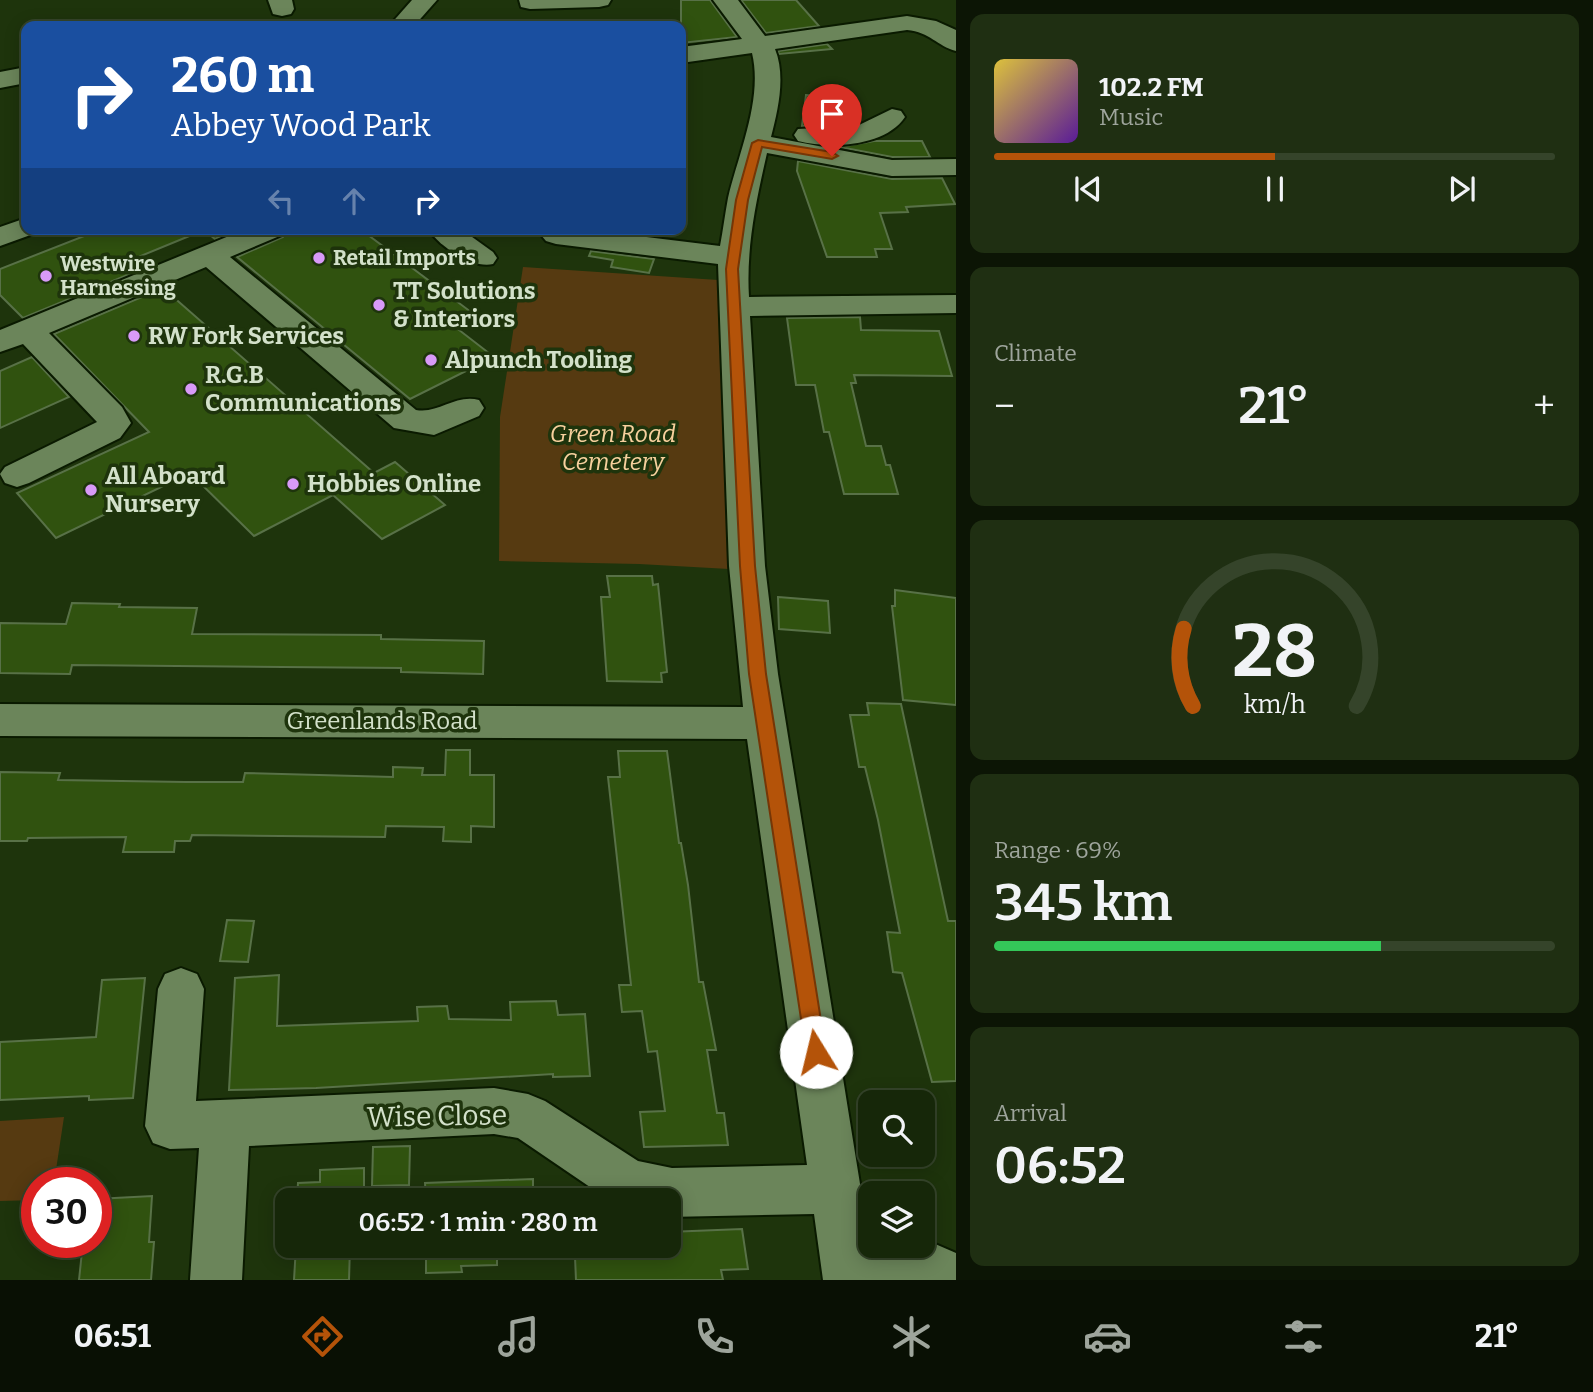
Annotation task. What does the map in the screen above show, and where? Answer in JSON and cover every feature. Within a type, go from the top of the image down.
[{"type":"street","points":[[406,21],[425,0]]},
{"type":"street","points":[[529,10],[599,0]]},
{"type":"street","points":[[725,0],[764,51],[768,76],[759,137],[742,200],[733,257],[733,307],[747,566],[765,723],[848,1270],[914,1262],[929,1266],[948,1280]]},
{"type":"street","points":[[686,54],[907,23],[933,27],[956,43]]},
{"type":"street","points":[[0,80],[21,76]]},
{"type":"street","points":[[759,137],[842,136],[878,128],[892,117]]},
{"type":"street","points":[[759,137],[892,168],[956,167]]},
{"type":"street","points":[[0,237],[21,229]]},
{"type":"street","points":[[17,475],[108,430],[114,424],[110,415],[15,337],[257,235]]},
{"type":"street","points":[[450,235],[482,258]]},
{"type":"street","points":[[564,235],[733,257]]},
{"type":"street","points":[[209,255],[406,421],[434,424],[467,408]]},
{"type":"street","points":[[733,307],[956,304]]},
{"type":"street","name":"Greenlands Road","points":[[0,720],[765,723]]},
{"type":"street","name":"Wise Close","points":[[181,989],[170,1126],[494,1111],[528,1117],[628,1184],[672,1193],[837,1189]]},
{"type":"street","points":[[216,1280],[225,1123]]},
{"type":"green space","name":"Green Road Cemetery","points":[[523,267],[718,280],[726,415],[729,569],[499,561],[500,417]]},
{"type":"green space","points":[[64,1117],[56,1167],[21,1167],[21,1200],[0,1201],[0,1121]]},
{"type":"building","points":[[681,0],[710,0],[737,37],[686,42],[686,21],[681,21]]},
{"type":"building","points":[[741,0],[796,0],[819,26],[766,33]]},
{"type":"building","points":[[827,44],[832,49],[779,54],[778,51]]},
{"type":"building","points":[[806,95],[835,98],[833,117],[854,119],[853,124],[802,126]]},
{"type":"building","points":[[874,141],[922,141],[930,157],[892,157],[840,147]]},
{"type":"building","points":[[798,161],[892,179],[942,178],[955,204],[906,207],[908,212],[880,213],[892,249],[875,249],[877,257],[827,257],[797,171]]},
{"type":"building","name":"Westwire Harnessing","points":[[87,235],[192,235],[131,260],[142,269],[23,318],[0,295],[0,269]]},
{"type":"building","points":[[368,235],[471,312],[450,323],[494,357],[410,399],[237,257],[283,237]]},
{"type":"building","points":[[591,251],[654,259],[649,273],[611,267],[613,260],[589,256]]},
{"type":"building","points":[[163,288],[374,473],[395,462],[445,505],[382,539],[333,495],[254,536],[190,473],[56,538],[17,493],[149,432],[54,334]]},
{"type":"building","points":[[860,317],[861,330],[939,331],[952,376],[854,375],[856,383],[851,383],[866,446],[881,446],[886,465],[890,465],[898,494],[844,494],[829,432],[824,432],[815,385],[796,385],[787,318]]},
{"type":"building","points":[[32,357],[69,397],[0,428],[0,371]]},
{"type":"building","points":[[607,576],[652,576],[653,585],[658,584],[667,672],[661,673],[662,682],[607,681],[601,597],[610,597]]},
{"type":"building","points":[[895,590],[956,598],[956,705],[903,700],[892,606],[895,606]]},
{"type":"building","points":[[778,597],[828,601],[830,633],[779,629]]},
{"type":"building","points":[[72,603],[120,604],[119,607],[197,608],[192,634],[381,635],[381,639],[484,641],[483,674],[401,672],[401,668],[72,665],[70,674],[0,673],[0,623],[66,624]]},
{"type":"building","points":[[867,703],[901,704],[948,921],[956,921],[956,1081],[932,1082],[902,973],[893,972],[887,932],[900,933],[878,820],[865,767],[859,767],[850,715],[869,715]]},
{"type":"building","points":[[446,750],[470,750],[470,775],[494,775],[494,827],[471,826],[471,842],[443,841],[444,827],[386,826],[385,837],[192,835],[190,841],[175,841],[174,852],[123,852],[126,837],[28,838],[27,841],[0,841],[0,772],[60,773],[58,780],[185,782],[243,782],[245,773],[393,777],[393,767],[423,768],[422,775],[445,775]]},
{"type":"building","points":[[618,751],[667,751],[679,843],[688,885],[699,982],[703,982],[716,1050],[707,1050],[717,1113],[724,1113],[728,1145],[644,1147],[640,1112],[665,1111],[657,1051],[648,1052],[642,1011],[622,1012],[619,985],[631,985],[608,777],[620,777]]},
{"type":"building","points":[[227,920],[254,921],[248,962],[220,961]]},
{"type":"building","points":[[279,975],[277,1026],[418,1021],[417,1007],[447,1006],[449,1019],[511,1020],[510,1002],[556,1001],[558,1015],[585,1014],[590,1076],[553,1077],[553,1074],[316,1088],[229,1090],[235,978]]},
{"type":"building","points":[[145,978],[133,1098],[89,1100],[89,1096],[0,1100],[0,1042],[96,1037],[102,980]]},
{"type":"building","points":[[410,1146],[409,1185],[372,1186],[373,1147]]},
{"type":"building","points":[[364,1168],[364,1188],[298,1188],[298,1183],[320,1182],[320,1170]]},
{"type":"building","points":[[533,1179],[533,1188],[425,1188],[425,1183]]},
{"type":"building","points":[[152,1196],[149,1242],[154,1242],[151,1280],[79,1280],[81,1258],[112,1258],[112,1198]]},
{"type":"building","points":[[742,1229],[748,1269],[721,1270],[723,1280],[576,1280],[575,1258],[681,1258],[681,1231]]},
{"type":"building","points":[[295,1258],[350,1258],[349,1280],[294,1280]]},
{"type":"building","points":[[426,1258],[497,1258],[497,1265],[461,1266],[462,1272],[426,1273]]},
{"type":"place","name":"Retail Imports","points":[[319,258]]},
{"type":"place","name":"Westwire Harnessing","points":[[46,276]]},
{"type":"place","name":"TT Solutions & Interiors","points":[[379,305]]},
{"type":"place","name":"RW Fork Services","points":[[134,336]]},
{"type":"place","name":"Alpunch Tooling","points":[[431,360]]},
{"type":"place","name":"R.G.B Communications","points":[[191,389]]},
{"type":"place","name":"Hobbies Online","points":[[293,484]]},
{"type":"place","name":"All Aboard Nursery","points":[[91,490]]},
{"type":"route","points":[[816,1052],[758,674],[747,566],[732,269],[742,200],[758,143],[832,156]]}]
